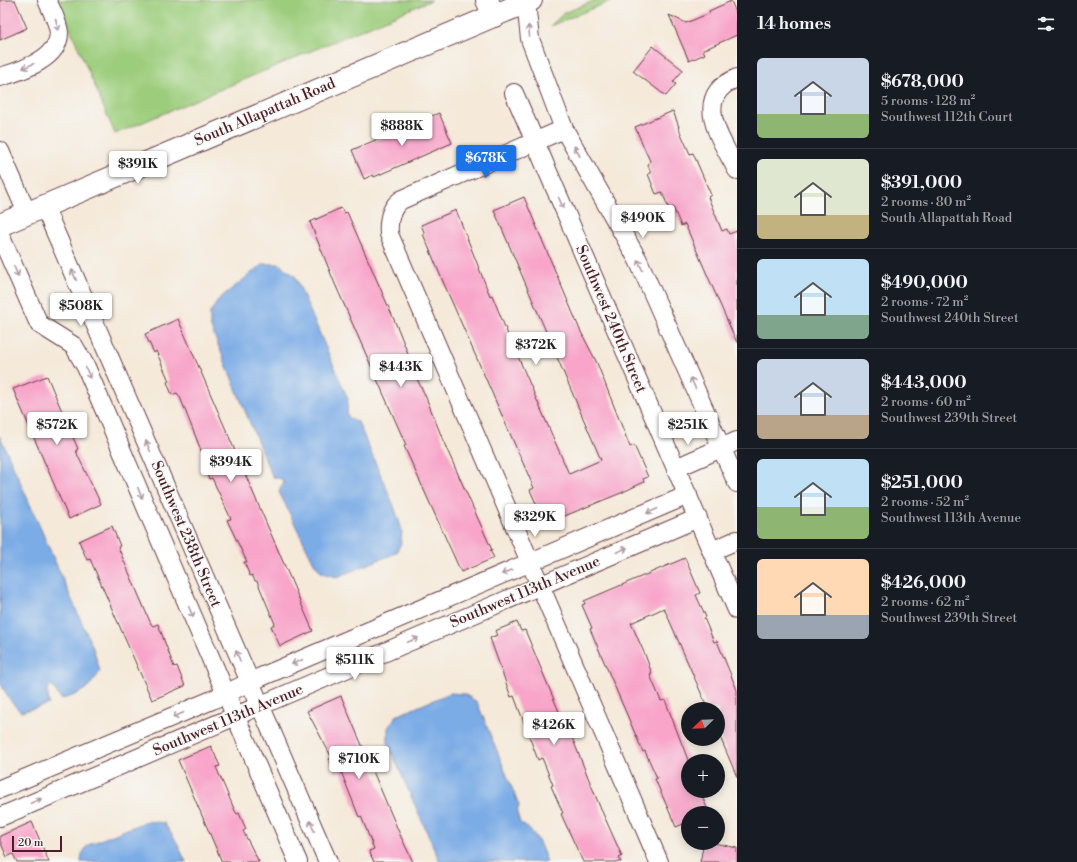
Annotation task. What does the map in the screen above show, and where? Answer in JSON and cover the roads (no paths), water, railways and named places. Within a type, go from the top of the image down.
[{"type":"main road","name":"South Allapattah Road","points":[[0,225],[491,8],[528,1]]},
{"type":"street","points":[[0,77],[42,60],[53,50],[57,42],[59,32],[47,0]]},
{"type":"street","points":[[528,1],[532,47],[564,129],[638,260],[729,445],[737,483]]},
{"type":"street","points":[[737,78],[724,86],[715,100],[712,113],[712,121],[737,170]]},
{"type":"street","name":"Southwest 240th Street","points":[[514,93],[737,610]]},
{"type":"street","points":[[564,129],[406,197],[396,203],[391,214],[389,228],[392,241],[529,563],[659,862]]},
{"type":"street","name":"Southwest 238th Street","points":[[0,151],[36,210],[100,335],[328,862]]},
{"type":"street","name":"Southwest 238th Street","points":[[0,235],[39,324],[74,346],[86,367],[298,862]]},
{"type":"street","points":[[74,346],[100,335]]},
{"type":"street","points":[[676,468],[729,445]]},
{"type":"street","name":"Southwest 113th Avenue","points":[[0,789],[227,694],[688,495]]},
{"type":"street","name":"Southwest 113th Avenue","points":[[0,817],[698,518]]},
{"type":"street","points":[[712,551],[737,540]]},
{"type":"water","points":[[263,264],[279,264],[295,276],[348,399],[347,413],[349,418],[358,422],[394,506],[402,530],[401,543],[396,553],[337,577],[322,573],[314,563],[279,492],[281,486],[284,484],[282,479],[273,477],[210,325],[210,313],[219,299]]},
{"type":"water","points":[[0,436],[93,648],[100,671],[93,682],[79,693],[61,699],[52,685],[47,688],[49,704],[21,712],[12,703],[0,683]]},
{"type":"water","points":[[450,693],[464,694],[477,702],[519,805],[517,813],[520,823],[534,835],[547,862],[440,862],[388,744],[388,728],[396,716]]},
{"type":"water","points":[[147,821],[164,823],[176,841],[186,862],[81,862],[82,854],[88,845]]}]
